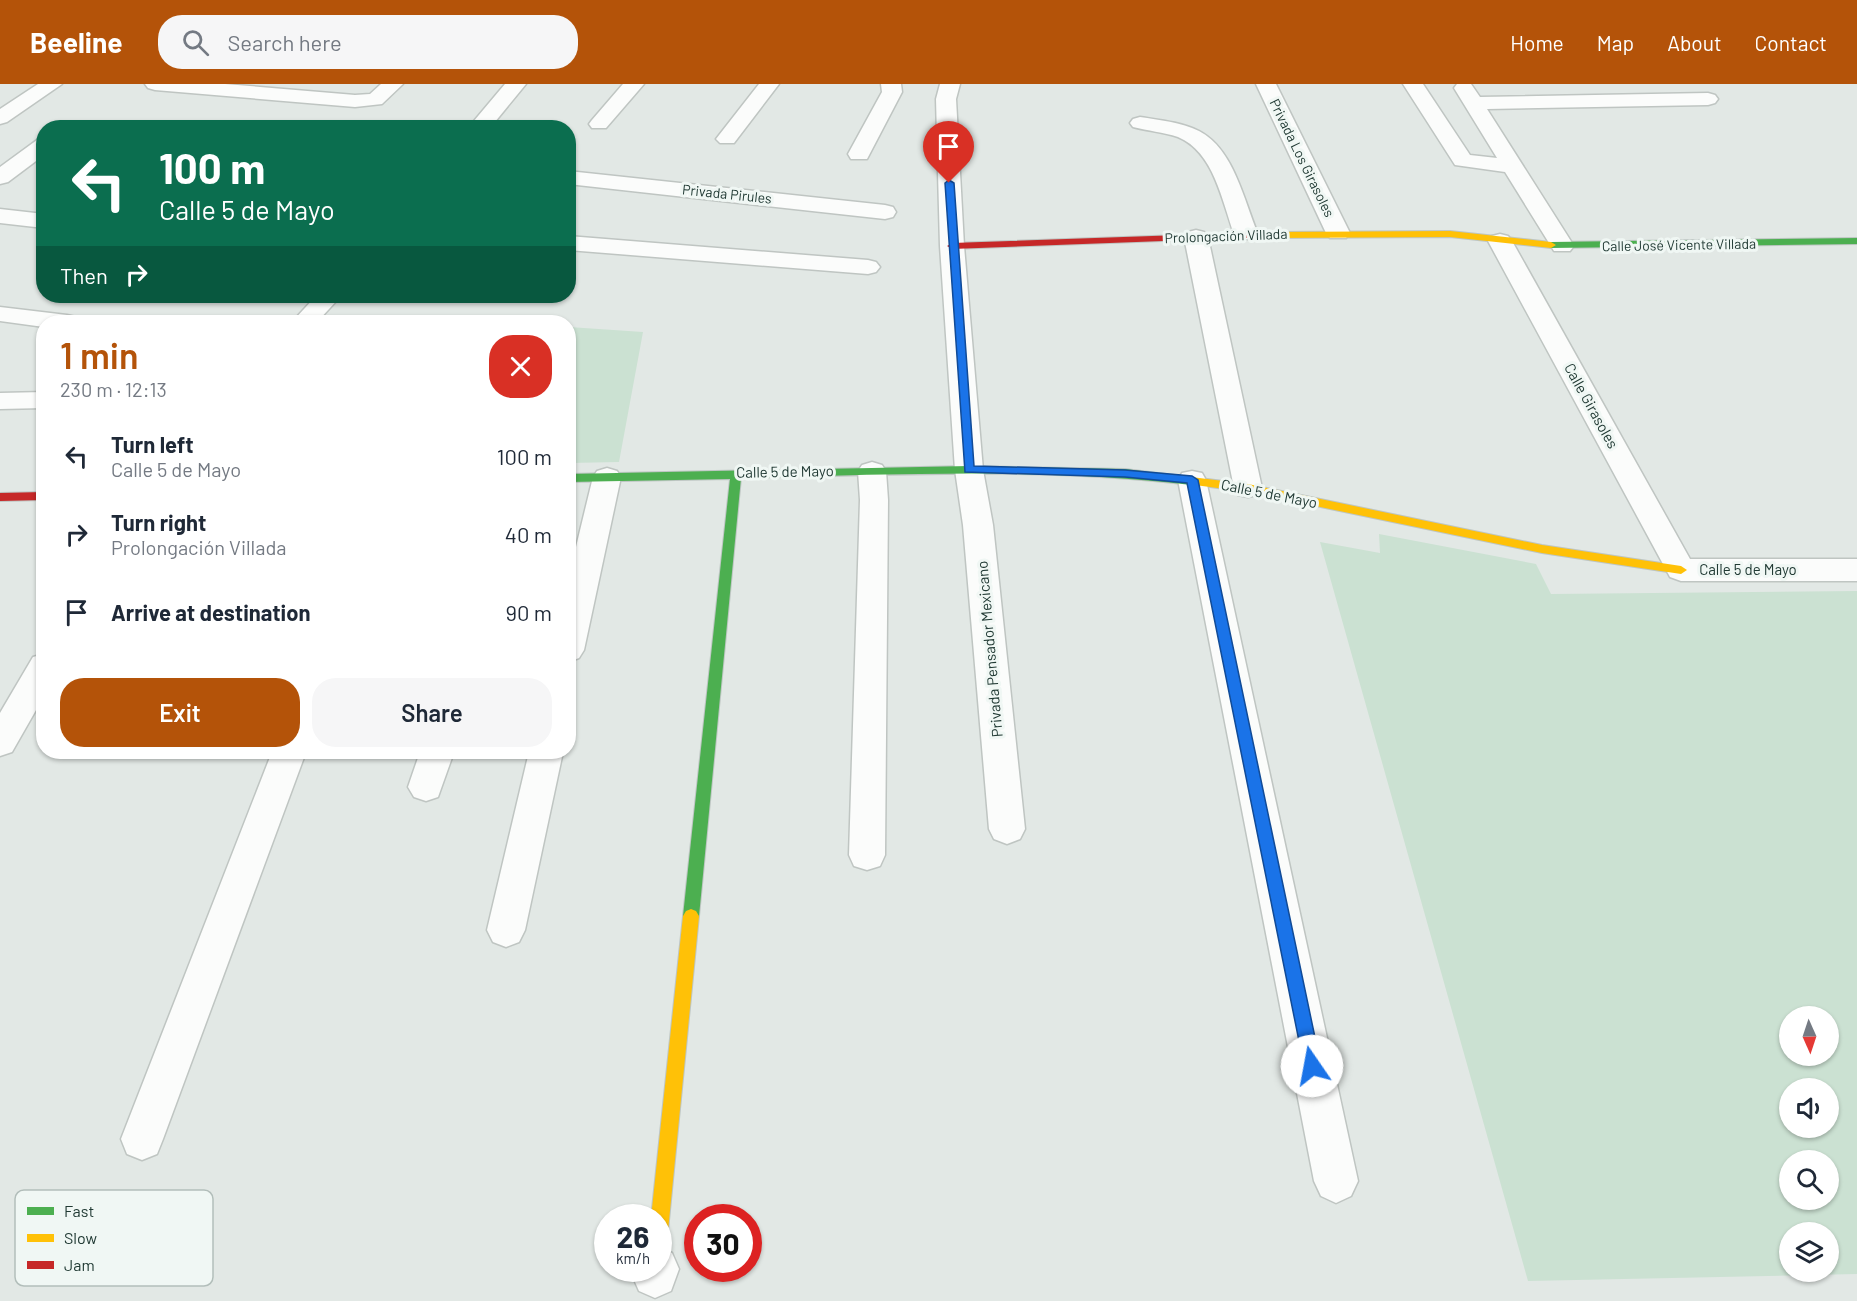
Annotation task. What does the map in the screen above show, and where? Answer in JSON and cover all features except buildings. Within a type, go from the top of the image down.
[{"type":"street","points":[[0,118],[52,84]]},
{"type":"street","points":[[155,84],[355,101],[375,100],[393,84]]},
{"type":"street","points":[[485,120],[516,84]]},
{"type":"street","points":[[599,124],[634,84]]},
{"type":"street","points":[[727,139],[769,84]]},
{"type":"street","points":[[859,154],[892,92],[891,84]]},
{"type":"street","points":[[950,84],[946,99],[952,246],[969,470]]},
{"type":"street","name":"Privada Los Girasoles","points":[[1266,84],[1338,233]]},
{"type":"street","points":[[1413,84],[1462,160],[1475,164],[1513,167]]},
{"type":"street","points":[[1462,84],[1562,246]]},
{"type":"street","points":[[1474,103],[1708,99]]},
{"type":"street","points":[[1140,123],[1181,131],[1194,137],[1212,151],[1245,234]]},
{"type":"street","points":[[0,177],[36,150]]},
{"type":"street","name":"Privada Pirules","points":[[576,178],[885,212]]},
{"type":"street","points":[[0,216],[36,220]]},
{"type":"street","name":"Prolongación Villada","points":[[952,246],[1245,234],[1338,233],[1450,234],[1500,241]]},
{"type":"street","points":[[1196,237],[1248,488]]},
{"type":"street","name":"Calle José Vicente Villada","points":[[1500,241],[1562,246],[1857,241]]},
{"type":"street","name":"Calle Girasoles","points":[[1500,241],[1681,570]]},
{"type":"street","points":[[576,244],[868,267]]},
{"type":"street","points":[[311,315],[322,303]]},
{"type":"street","points":[[0,314],[36,318]]},
{"type":"street","points":[[0,401],[36,400]]},
{"type":"street","name":"Calle 5 de Mayo","points":[[576,478],[969,470],[1125,473],[1248,488],[1542,549],[1681,570],[1857,570]]},
{"type":"street","name":"Privada Pensador Mexicano","points":[[969,470],[978,525],[1008,829]]},
{"type":"street","points":[[867,855],[874,512],[872,471]]},
{"type":"street","points":[[662,1204],[736,473]]},
{"type":"street","points":[[576,615],[607,477]]},
{"type":"street","points":[[1192,480],[1336,1181]]},
{"type":"street","points":[[0,498],[36,496]]},
{"type":"street","points":[[0,743],[36,680]]},
{"type":"street","points":[[142,1139],[286,759]]},
{"type":"street","points":[[426,787],[435,759]]},
{"type":"street","points":[[506,930],[544,759]]},
{"type":"green space","points":[[576,327],[643,332],[619,462],[576,463]]},
{"type":"green space","points":[[1379,534],[1536,564],[1551,594],[1857,591],[1857,1274],[1839,1274],[1839,1222],[1779,1222],[1779,1276],[1528,1281],[1320,542],[1380,553]]},
{"type":"traffic: fast","points":[[1551,245],[1857,241]]},
{"type":"traffic: fast","points":[[576,478],[969,470],[1125,473],[1191,481]]},
{"type":"traffic: fast","points":[[691,916],[736,473]]},
{"type":"traffic: slow","points":[[1267,235],[1450,234],[1551,245]]},
{"type":"traffic: slow","points":[[1191,481],[1248,488],[1542,549],[1681,570]]},
{"type":"traffic: slow","points":[[662,1204],[691,916]]},
{"type":"traffic: jam","points":[[952,246],[1267,235]]},
{"type":"traffic: jam","points":[[0,497],[36,496]]},
{"type":"route","points":[[949,183],[969,470],[1125,473],[1192,480],[1312,1066]]}]
